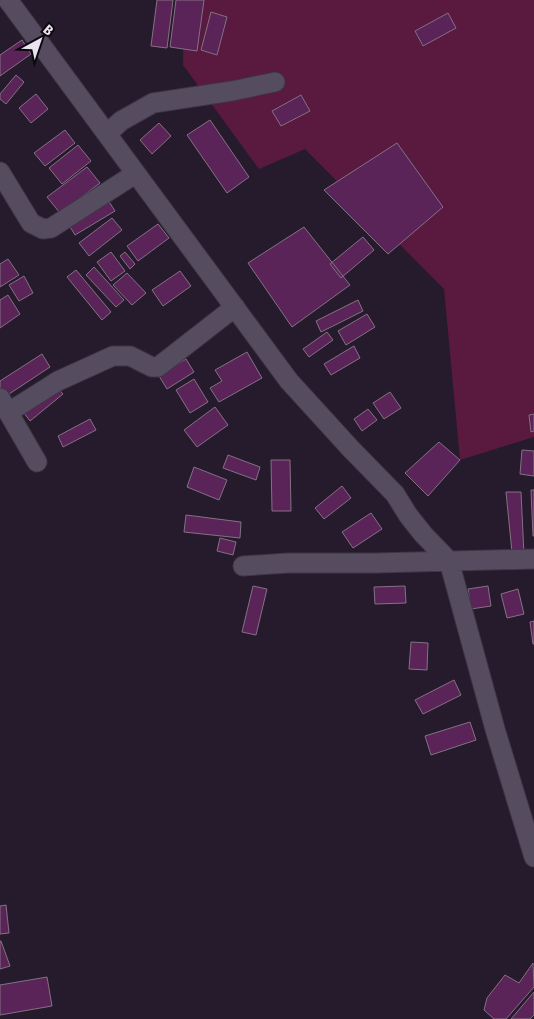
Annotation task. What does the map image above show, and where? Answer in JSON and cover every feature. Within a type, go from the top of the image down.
[{"type":"street","points":[[8,0],[289,381],[351,449],[396,494],[413,521],[449,561],[495,728],[534,857]]},
{"type":"street","points":[[107,134],[121,121],[153,103],[232,91],[275,82]]},
{"type":"street","points":[[0,172],[31,223],[43,229],[51,228],[135,174]]},
{"type":"street","points":[[37,462],[5,405],[113,356],[130,356],[158,367],[235,307]]},
{"type":"street","points":[[243,566],[298,562],[534,559]]},
{"type":"shaded area","points":[[184,0],[534,0],[534,437],[460,460],[444,289],[305,149],[259,169],[183,65]]},
{"type":"building","points":[[157,0],[173,0],[167,48],[151,46]]},
{"type":"building","points":[[176,0],[204,0],[197,51],[170,47]]},
{"type":"building","points":[[211,12],[227,17],[217,55],[201,50]]},
{"type":"building","points":[[448,13],[456,28],[423,46],[415,31]]},
{"type":"building","points":[[22,40],[31,54],[0,76],[0,55]]},
{"type":"building","points":[[16,75],[24,82],[6,104],[0,99],[0,94]]},
{"type":"building","points":[[36,94],[48,109],[31,123],[19,108]]},
{"type":"building","points":[[301,95],[310,111],[281,126],[272,111]]},
{"type":"building","points":[[210,120],[249,177],[227,193],[187,135]]},
{"type":"building","points":[[159,123],[171,136],[152,154],[140,140]]},
{"type":"building","points":[[65,130],[75,143],[45,166],[34,153]]},
{"type":"building","points":[[397,143],[443,207],[388,254],[324,190]]},
{"type":"building","points":[[78,145],[91,161],[62,184],[49,168]]},
{"type":"building","points":[[87,167],[100,183],[60,213],[47,197]]},
{"type":"building","points":[[108,200],[115,211],[75,235],[69,225]]},
{"type":"building","points":[[112,218],[122,230],[89,256],[79,243]]},
{"type":"building","points":[[158,224],[169,238],[138,261],[127,246]]},
{"type":"building","points":[[304,227],[350,285],[292,327],[248,263]]},
{"type":"building","points":[[363,237],[374,250],[341,278],[330,264]]},
{"type":"building","points":[[111,252],[125,271],[111,281],[97,262]]},
{"type":"building","points":[[125,252],[135,264],[130,269],[120,256]]},
{"type":"building","points":[[8,259],[19,275],[0,287],[0,264]]},
{"type":"building","points":[[94,267],[124,300],[116,307],[86,275]]},
{"type":"building","points":[[76,270],[111,312],[102,320],[67,277]]},
{"type":"building","points":[[180,271],[191,286],[163,306],[152,290]]},
{"type":"building","points":[[127,273],[146,293],[132,305],[113,285]]},
{"type":"building","points":[[24,276],[33,293],[19,301],[9,285]]},
{"type":"building","points":[[8,295],[20,314],[0,328],[0,300]]},
{"type":"building","points":[[358,300],[363,311],[321,332],[316,321]]},
{"type":"building","points":[[367,314],[375,327],[346,345],[338,331]]},
{"type":"building","points":[[327,332],[333,340],[309,357],[303,349]]},
{"type":"building","points":[[354,346],[360,358],[331,375],[324,364]]},
{"type":"building","points":[[247,352],[262,378],[219,402],[210,388],[222,381],[215,370]]},
{"type":"building","points":[[42,354],[50,367],[3,398],[0,394],[0,381]]},
{"type":"building","points":[[186,359],[194,372],[167,389],[159,376]]},
{"type":"building","points":[[194,379],[208,402],[190,413],[176,390]]},
{"type":"building","points":[[53,383],[63,394],[30,421],[21,409]]},
{"type":"building","points":[[390,392],[401,408],[384,419],[373,403]]},
{"type":"building","points":[[215,407],[228,425],[197,447],[184,430]]},
{"type":"building","points":[[368,409],[377,420],[362,431],[354,419]]},
{"type":"building","points":[[534,414],[534,431],[531,432],[529,415]]},
{"type":"building","points":[[90,419],[96,430],[63,447],[58,436]]},
{"type":"building","points":[[439,442],[460,460],[428,496],[405,473]]},
{"type":"building","points":[[522,450],[534,451],[534,476],[520,474]]},
{"type":"building","points":[[228,455],[260,467],[256,480],[223,468]]},
{"type":"building","points":[[271,460],[290,460],[291,511],[272,511]]},
{"type":"building","points":[[194,467],[227,480],[219,500],[187,487]]},
{"type":"building","points":[[342,486],[351,498],[324,519],[315,508]]},
{"type":"building","points":[[531,490],[534,490],[534,536],[533,536]]},
{"type":"building","points":[[506,492],[521,492],[524,555],[512,552]]},
{"type":"building","points":[[371,513],[382,529],[353,548],[342,532]]},
{"type":"building","points":[[186,515],[241,522],[240,538],[184,532]]},
{"type":"building","points":[[220,538],[236,542],[233,555],[217,551]]},
{"type":"building","points":[[253,586],[267,589],[256,635],[242,632]]},
{"type":"building","points":[[405,586],[406,603],[375,604],[374,587]]},
{"type":"building","points":[[488,586],[491,606],[471,609],[468,589]]},
{"type":"building","points":[[518,589],[524,614],[507,618],[501,594]]},
{"type":"building","points":[[534,621],[534,644],[533,644],[530,622]]},
{"type":"building","points":[[411,642],[428,643],[427,670],[409,669]]},
{"type":"building","points":[[454,680],[461,695],[423,714],[415,700]]},
{"type":"building","points":[[470,722],[476,740],[431,755],[425,736]]},
{"type":"building","points":[[6,905],[9,933],[0,934],[0,906]]},
{"type":"building","points":[[0,941],[10,966],[0,969]]},
{"type":"building","points":[[533,963],[534,987],[506,1019],[494,1019],[484,1010],[487,998],[505,975],[519,983]]},
{"type":"building","points":[[47,977],[52,1006],[0,1015],[0,985]]},
{"type":"building","points":[[534,992],[534,1015],[530,1019],[511,1019]]}]
